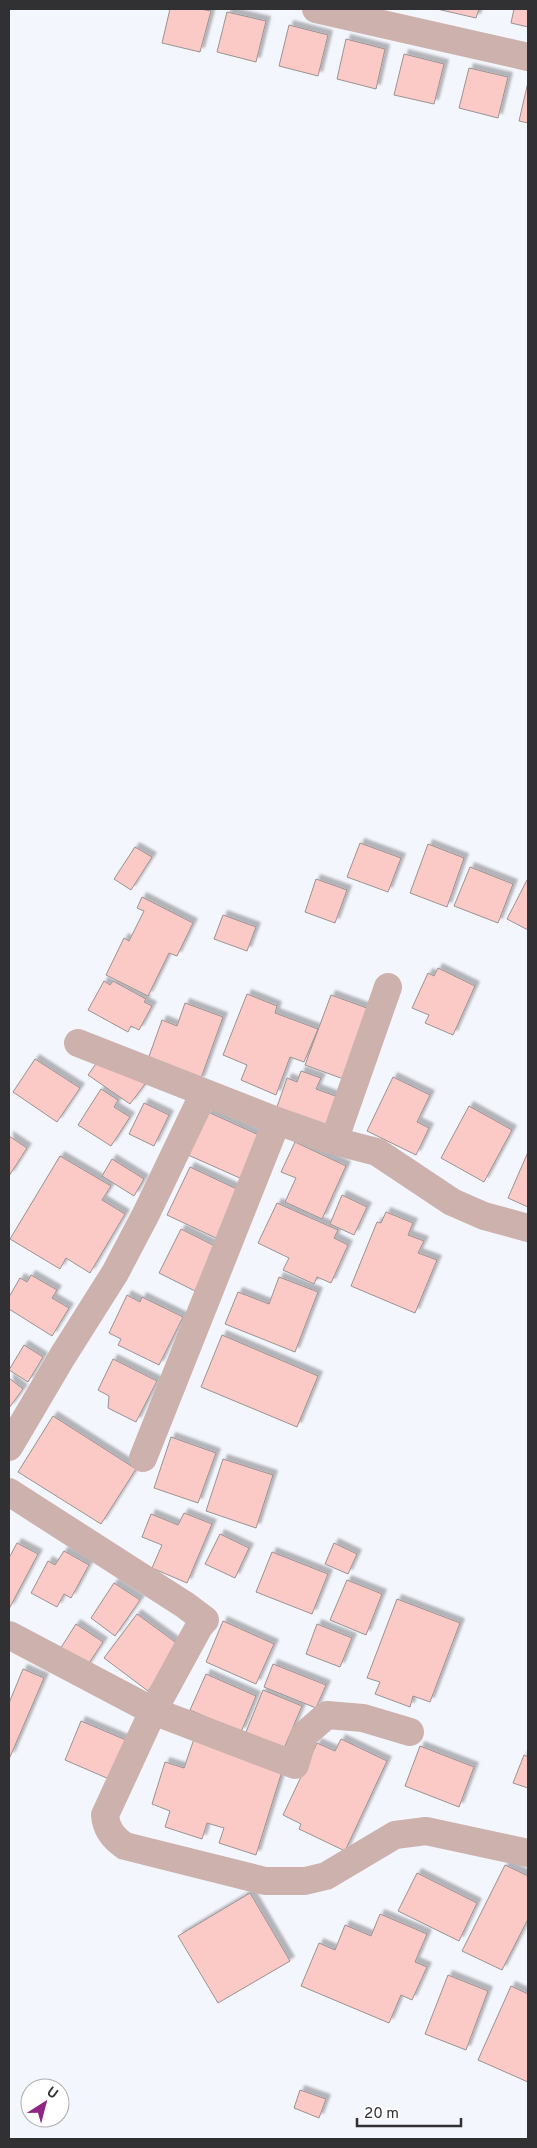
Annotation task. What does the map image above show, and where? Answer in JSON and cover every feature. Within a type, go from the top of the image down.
[{"type":"street","points":[[316,9],[528,57]]},
{"type":"street","points":[[334,1141],[388,986]]},
{"type":"street","points":[[78,1043],[276,1121],[334,1141],[377,1152],[452,1202],[484,1216],[528,1228]]},
{"type":"street","points":[[9,1447],[62,1357],[115,1273],[146,1214],[204,1093]]},
{"type":"street","points":[[143,1458],[276,1121]]},
{"type":"street","points":[[9,1492],[185,1605],[205,1620],[199,1626],[153,1711],[105,1815],[105,1824],[108,1831],[116,1840],[125,1846],[266,1881],[305,1881],[326,1876],[395,1835],[426,1831],[528,1853]]},
{"type":"street","points":[[9,1635],[153,1711],[295,1764],[304,1736],[327,1715],[363,1718],[410,1732]]},
{"type":"building","points":[[170,9],[211,11],[200,52],[162,43]]},
{"type":"building","points":[[437,9],[479,9],[476,18]]},
{"type":"building","points":[[514,9],[528,9],[528,27],[511,23]]},
{"type":"building","points":[[227,12],[266,21],[256,62],[217,52]]},
{"type":"building","points":[[289,25],[328,35],[318,76],[279,66]]},
{"type":"building","points":[[346,39],[385,49],[376,89],[337,79]]},
{"type":"building","points":[[404,54],[444,64],[434,104],[394,95]]},
{"type":"building","points":[[469,68],[508,77],[498,118],[459,108]]},
{"type":"building","points":[[528,82],[528,123],[519,121]]},
{"type":"building","points":[[360,843],[401,858],[388,892],[347,877]]},
{"type":"building","points":[[428,844],[464,858],[447,907],[410,893]]},
{"type":"building","points":[[135,847],[152,857],[131,890],[114,879]]},
{"type":"building","points":[[470,867],[513,884],[498,923],[454,906]]},
{"type":"building","points":[[316,879],[347,890],[335,923],[305,912]]},
{"type":"building","points":[[528,881],[528,930],[507,919]]},
{"type":"building","points":[[142,897],[193,923],[177,956],[169,953],[148,996],[106,975],[124,938],[129,941],[144,911],[137,908]]},
{"type":"building","points":[[223,915],[256,927],[247,951],[214,939]]},
{"type":"building","points":[[438,968],[475,986],[453,1035],[425,1023],[429,1015],[412,1008],[428,973],[434,976]]},
{"type":"building","points":[[104,981],[110,985],[113,981],[146,999],[144,1002],[152,1006],[139,1030],[131,1026],[128,1032],[88,1010]]},
{"type":"building","points":[[247,994],[277,1006],[275,1013],[318,1029],[304,1062],[290,1057],[276,1095],[241,1080],[247,1065],[223,1055]]},
{"type":"building","points":[[331,995],[375,1011],[349,1081],[305,1065]]},
{"type":"building","points":[[185,1003],[223,1017],[200,1081],[147,1062],[162,1020],[177,1026]]},
{"type":"building","points":[[103,1054],[145,1084],[130,1104],[88,1075]]},
{"type":"building","points":[[35,1059],[80,1088],[57,1122],[13,1092]]},
{"type":"building","points":[[301,1071],[321,1078],[316,1089],[341,1098],[329,1130],[276,1110],[287,1078],[297,1082]]},
{"type":"building","points":[[393,1077],[430,1095],[417,1122],[429,1128],[416,1155],[367,1131]]},
{"type":"building","points":[[101,1089],[118,1100],[114,1107],[130,1117],[111,1146],[78,1125]]},
{"type":"building","points":[[144,1103],[169,1115],[154,1146],[129,1134]]},
{"type":"building","points":[[469,1106],[512,1130],[484,1182],[441,1158]]},
{"type":"building","points":[[208,1112],[261,1136],[242,1179],[188,1155]]},
{"type":"building","points":[[9,1136],[27,1148],[9,1176]]},
{"type":"building","points":[[295,1142],[346,1166],[322,1219],[285,1202],[296,1178],[281,1172]]},
{"type":"building","points":[[528,1152],[528,1207],[508,1198]]},
{"type":"building","points":[[60,1156],[111,1186],[102,1200],[125,1214],[90,1273],[66,1258],[60,1269],[10,1239]]},
{"type":"building","points":[[112,1159],[144,1179],[134,1196],[102,1176]]},
{"type":"building","points":[[190,1167],[241,1191],[218,1239],[167,1215]]},
{"type":"building","points":[[342,1195],[367,1207],[354,1235],[330,1224]]},
{"type":"building","points":[[277,1203],[338,1230],[334,1238],[348,1245],[331,1283],[317,1277],[314,1284],[283,1270],[289,1258],[258,1243]]},
{"type":"building","points":[[386,1212],[413,1223],[408,1235],[424,1241],[418,1253],[437,1260],[415,1313],[351,1286],[377,1222],[381,1223]]},
{"type":"building","points":[[181,1229],[217,1247],[195,1291],[159,1273]]},
{"type":"building","points":[[31,1275],[57,1290],[52,1298],[69,1308],[52,1336],[9,1309],[9,1297],[20,1278],[27,1282]]},
{"type":"building","points":[[279,1277],[318,1292],[295,1352],[225,1324],[238,1292],[269,1304]]},
{"type":"building","points":[[127,1295],[140,1302],[142,1297],[183,1317],[159,1365],[118,1345],[121,1339],[109,1333]]},
{"type":"building","points":[[222,1335],[318,1376],[297,1427],[201,1387]]},
{"type":"building","points":[[24,1345],[43,1357],[28,1382],[9,1370]]},
{"type":"building","points":[[113,1359],[157,1381],[136,1422],[108,1408],[109,1396],[98,1390]]},
{"type":"building","points":[[9,1378],[23,1389],[9,1408]]},
{"type":"building","points":[[53,1416],[136,1469],[101,1524],[18,1472]]},
{"type":"building","points":[[171,1437],[216,1453],[198,1503],[154,1488]]},
{"type":"building","points":[[223,1459],[273,1475],[256,1528],[206,1511]]},
{"type":"building","points":[[184,1513],[212,1524],[187,1583],[152,1568],[162,1545],[142,1537],[151,1514],[178,1525]]},
{"type":"building","points":[[220,1534],[249,1548],[235,1578],[205,1564]]},
{"type":"building","points":[[17,1543],[38,1554],[9,1609],[9,1558]]},
{"type":"building","points":[[334,1543],[357,1554],[348,1574],[325,1564]]},
{"type":"building","points":[[64,1551],[89,1565],[71,1598],[64,1594],[57,1607],[31,1593],[48,1561],[55,1565]]},
{"type":"building","points":[[272,1552],[328,1574],[312,1614],[256,1592]]},
{"type":"building","points":[[347,1580],[382,1594],[366,1635],[330,1620]]},
{"type":"building","points":[[114,1583],[140,1600],[115,1636],[91,1618]]},
{"type":"building","points":[[397,1599],[460,1623],[430,1702],[413,1696],[410,1707],[375,1694],[380,1682],[367,1678]]},
{"type":"building","points":[[137,1614],[182,1647],[148,1691],[104,1658]]},
{"type":"building","points":[[223,1621],[274,1644],[256,1684],[206,1662]]},
{"type":"building","points":[[76,1624],[103,1642],[82,1674],[55,1657]]},
{"type":"building","points":[[317,1624],[352,1638],[340,1667],[306,1654]]},
{"type":"building","points":[[273,1664],[326,1685],[316,1708],[264,1687]]},
{"type":"building","points":[[23,1669],[44,1678],[10,1757],[9,1703]]},
{"type":"building","points":[[206,1674],[256,1696],[241,1732],[190,1710]]},
{"type":"building","points":[[263,1690],[302,1706],[282,1753],[244,1737]]},
{"type":"building","points":[[81,1721],[126,1740],[109,1779],[65,1760]]},
{"type":"building","points":[[195,1736],[284,1765],[256,1855],[219,1843],[224,1828],[207,1823],[202,1839],[165,1827],[170,1811],[152,1804],[165,1762],[184,1768]]},
{"type":"building","points":[[341,1739],[387,1761],[345,1851],[299,1829],[301,1824],[283,1815],[317,1743],[335,1751]]},
{"type":"building","points":[[420,1746],[474,1767],[459,1807],[405,1786]]},
{"type":"building","points":[[524,1755],[528,1757],[528,1788],[513,1783]]},
{"type":"building","points":[[505,1865],[528,1876],[528,1919],[502,1970],[462,1951]]},
{"type":"building","points":[[417,1873],[477,1903],[459,1941],[398,1911]]},
{"type":"building","points":[[250,1893],[290,1961],[218,2003],[178,1936]]},
{"type":"building","points":[[380,1914],[427,1934],[415,1962],[427,1967],[412,2000],[401,1995],[389,2023],[301,1986],[319,1943],[335,1950],[345,1925],[371,1936]]},
{"type":"building","points":[[448,1975],[488,1991],[466,2050],[425,2034]]},
{"type":"building","points":[[511,1986],[528,1994],[528,2082],[478,2060]]},
{"type":"building","points":[[300,2090],[326,2099],[319,2118],[294,2108]]}]
